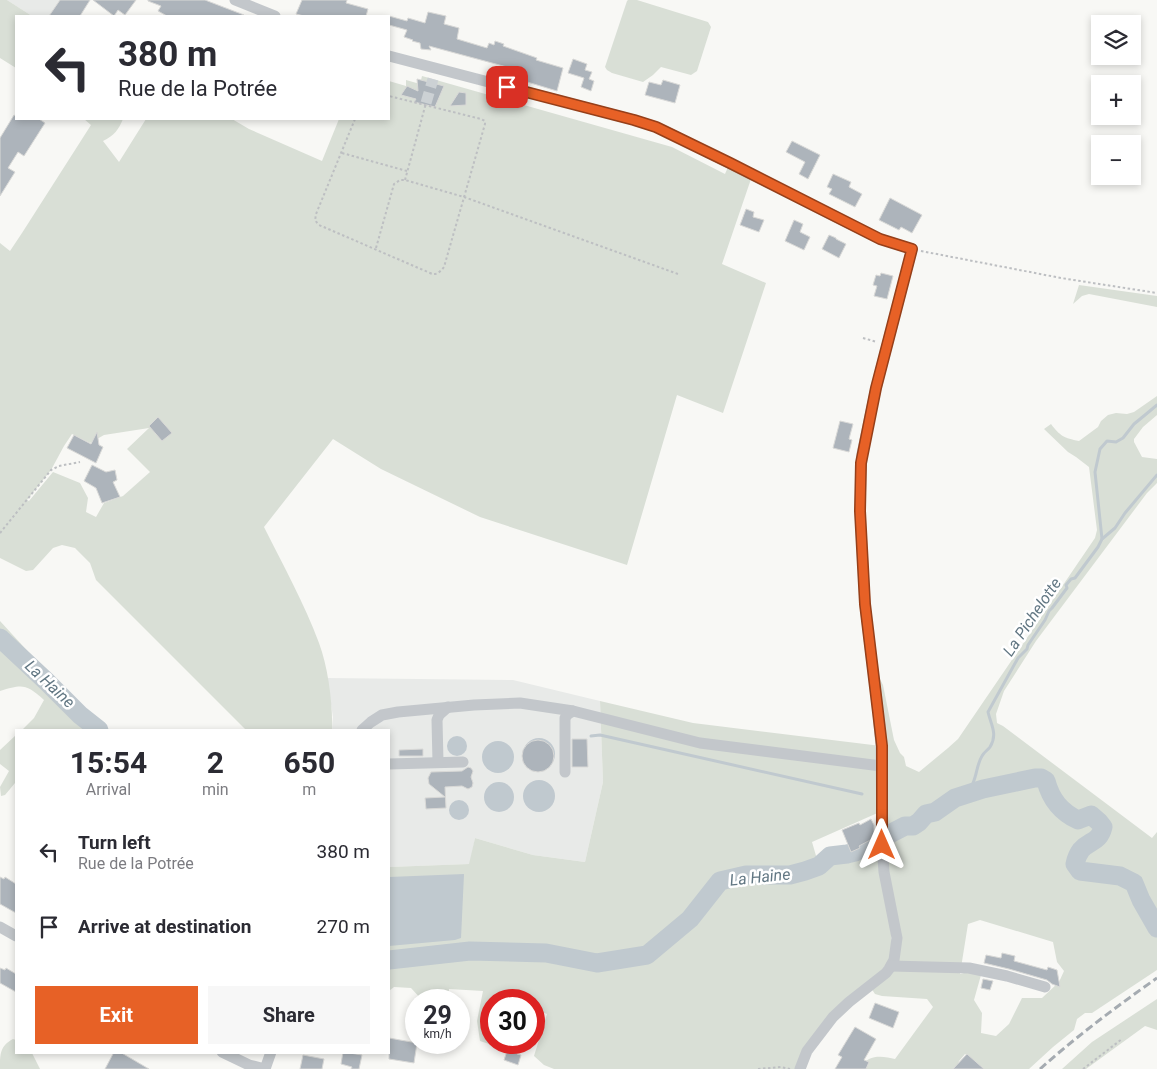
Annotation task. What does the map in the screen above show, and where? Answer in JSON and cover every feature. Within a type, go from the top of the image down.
[{"type":"street","points":[[235,0],[272,15]]},
{"type":"street","points":[[390,56],[434,74],[634,120],[656,127],[880,239],[912,249],[876,388],[862,454],[860,511],[865,604],[882,746],[881,832],[884,872],[897,938],[896,949],[891,966],[886,973],[833,1017],[807,1051],[800,1069]]},
{"type":"street","points":[[363,729],[382,715],[398,712],[520,703],[573,711],[700,743],[881,766]]},
{"type":"street","points":[[438,762],[437,720],[439,715],[448,707]]},
{"type":"street","points":[[565,772],[565,718],[573,711]]},
{"type":"street","points":[[390,764],[463,762]]},
{"type":"street","points":[[0,927],[15,935]]},
{"type":"street","points":[[891,966],[969,968],[1007,976],[1044,987]]},
{"type":"street","points":[[226,1054],[249,1067],[265,1069],[270,1054]]},
{"type":"path","points":[[355,120],[314,220],[319,225],[434,275],[437,274],[444,266],[485,121],[426,104],[390,96]]},
{"type":"path","points":[[405,180],[426,104]]},
{"type":"path","points":[[342,153],[407,171]]},
{"type":"path","points":[[375,249],[394,184],[400,180],[405,180],[464,197],[678,274]]},
{"type":"path","points":[[912,249],[1061,278],[1157,292]]},
{"type":"path","points":[[863,338],[887,345]]},
{"type":"path","points":[[0,533],[51,470],[59,466],[80,462]]},
{"type":"path","points":[[1083,1069],[1122,1039]]},
{"type":"path","points":[[758,1069],[781,1067],[790,1069]]},
{"type":"shaded area","points":[[0,0],[7,0],[30,15],[15,15],[15,67],[0,58]]},
{"type":"shaded area","points":[[7,0],[75,0],[65,15],[30,15]]},
{"type":"shaded area","points":[[628,0],[637,0],[708,22],[711,27],[697,71],[691,75],[661,67],[643,82],[607,70],[605,67]]},
{"type":"shaded area","points":[[422,76],[672,147],[725,174],[728,167],[751,179],[722,264],[766,283],[723,413],[677,395],[627,565],[480,517],[381,469],[333,439],[264,527],[300,599],[319,643],[329,686],[332,729],[245,729],[96,580],[90,563],[75,548],[62,545],[53,548],[33,570],[26,571],[0,558],[0,243],[10,251],[91,125],[85,120],[123,120],[116,132],[103,141],[119,162],[145,120],[234,120],[249,129],[322,161],[339,120],[390,120],[390,81],[406,86],[406,80],[420,84]],"holes":[[[149,428],[127,449],[150,472],[123,496],[104,503],[96,517],[86,512],[88,498],[80,483],[53,472],[29,501],[27,500],[51,470],[72,434],[90,443],[104,435]]]},
{"type":"shaded area","points":[[1079,285],[1157,296],[1157,307],[1089,294],[1082,296],[1073,304]]},
{"type":"shaded area","points":[[1157,396],[1157,415],[1143,427],[1134,439],[1134,442],[1142,457],[1157,459],[1157,483],[1147,493],[1036,641],[1004,691],[996,714],[997,723],[1152,838],[1157,832],[1157,916],[1148,922],[1157,937],[1157,970],[1092,1013],[1085,1013],[1077,1019],[1074,1030],[1029,1069],[983,1069],[965,1054],[959,1061],[957,1069],[851,1069],[859,1067],[875,1057],[895,1059],[933,1007],[927,999],[882,996],[875,994],[871,988],[896,961],[887,871],[877,673],[883,685],[894,740],[904,757],[906,766],[919,772],[958,739],[1095,538],[1097,530],[1089,467],[1068,452],[1044,429],[1051,424],[1063,436],[1079,441],[1098,427],[1101,421],[1108,415],[1134,412]],"holes":[[[980,920],[1053,942],[1057,962],[1064,971],[1059,982],[1042,998],[1022,998],[1009,1024],[996,1036],[981,1033],[982,1013],[974,1000],[981,975],[968,972],[960,974],[968,924]]]},
{"type":"shaded area","points":[[0,621],[88,717],[104,729],[23,729],[34,718],[44,700],[33,691],[24,687],[14,687],[0,691]]},
{"type":"shaded area","points":[[327,678],[513,680],[600,701],[603,782],[585,862],[533,855],[475,838],[470,864],[390,867],[390,729],[332,729],[333,717]]},
{"type":"shaded area","points":[[600,701],[693,723],[881,746],[882,811],[812,842],[820,867],[830,858],[856,854],[878,843],[884,872],[894,960],[849,1002],[796,1069],[554,1069],[544,1065],[534,1056],[535,1054],[545,1054],[545,1020],[547,1014],[545,1013],[545,989],[480,989],[480,991],[394,987],[390,990],[390,867],[469,864],[475,838],[533,855],[585,862],[603,782]]},
{"type":"shaded area","points":[[15,736],[15,783],[5,795],[1,796],[0,787],[9,771],[0,764],[0,750]]},
{"type":"shaded area","points":[[457,736],[464,739],[467,746],[464,753],[457,756],[450,753],[447,746],[450,739]]},
{"type":"shaded area","points":[[539,738],[545,739],[550,743],[554,748],[554,760],[550,765],[545,769],[539,770],[533,769],[528,765],[524,760],[523,754],[524,748],[528,743],[533,739]]},
{"type":"shaded area","points":[[498,741],[509,746],[514,757],[509,768],[498,773],[487,768],[482,757],[487,746]]},
{"type":"shaded area","points":[[539,780],[545,781],[550,785],[554,790],[554,802],[550,807],[545,811],[539,812],[533,811],[528,807],[524,802],[523,796],[524,790],[528,785],[533,781]]},
{"type":"shaded area","points":[[499,782],[510,786],[514,797],[510,808],[499,812],[488,808],[484,797],[488,786]]},
{"type":"shaded area","points":[[459,800],[466,803],[469,810],[466,817],[459,820],[452,817],[449,810],[452,803]]},
{"type":"shaded area","points":[[464,874],[461,938],[390,946],[390,877]]},
{"type":"shaded area","points":[[1157,999],[1157,1030],[1145,1026],[1086,1069],[1062,1069],[1092,1042]]},
{"type":"shaded area","points":[[480,1006],[480,1041],[477,1021]]},
{"type":"shaded area","points":[[15,1040],[15,1054],[32,1054],[40,1069],[0,1069],[3,1048],[9,1042]]},
{"type":"building","points":[[60,0],[90,0],[81,15],[50,15]]},
{"type":"building","points":[[93,0],[136,0],[125,15],[118,10],[113,15]]},
{"type":"building","points":[[205,0],[244,15],[165,15],[158,11],[161,6],[148,1]]},
{"type":"building","points":[[302,0],[347,0],[346,3],[368,9],[366,15],[296,14]]},
{"type":"building","points":[[428,12],[446,16],[444,24],[459,28],[457,39],[487,48],[489,43],[494,45],[495,41],[504,44],[503,46],[537,58],[536,60],[563,68],[557,91],[504,75],[507,67],[429,46],[431,50],[421,49],[420,43],[404,37],[407,30],[390,25],[390,16],[407,21],[408,18],[425,23]]},
{"type":"building","points":[[573,59],[587,64],[585,70],[592,72],[589,79],[594,81],[591,91],[581,87],[584,78],[568,73]]},
{"type":"building","points":[[417,79],[444,86],[435,107],[414,102],[416,99],[401,95],[407,86],[418,91]]},
{"type":"building","points":[[663,80],[680,85],[675,103],[645,95],[649,82],[661,85]]},
{"type":"building","points":[[459,92],[466,93],[466,105],[450,106]]},
{"type":"building","points":[[14,115],[15,120],[40,120],[45,123],[24,156],[18,152],[8,168],[15,172],[0,196],[0,138]]},
{"type":"building","points":[[792,141],[820,155],[808,179],[799,174],[805,162],[786,152]]},
{"type":"building","points":[[833,174],[851,182],[849,187],[862,194],[855,207],[829,194],[832,189],[827,187]]},
{"type":"building","points":[[890,198],[922,215],[912,233],[901,227],[899,230],[879,220]]},
{"type":"building","points":[[746,209],[754,212],[753,217],[764,220],[759,232],[740,225]]},
{"type":"building","points":[[794,220],[803,224],[800,232],[810,237],[804,250],[785,241]]},
{"type":"building","points":[[829,235],[846,244],[839,258],[822,249]]},
{"type":"building","points":[[881,273],[893,276],[887,299],[874,296],[877,286],[873,285],[876,275],[880,276]]},
{"type":"building","points":[[158,417],[172,433],[162,441],[149,426]]},
{"type":"building","points":[[840,421],[853,424],[849,439],[852,440],[849,452],[833,448]]},
{"type":"building","points":[[97,432],[99,445],[103,447],[96,463],[67,448],[74,435],[91,444]]},
{"type":"building","points":[[92,465],[106,472],[115,470],[117,480],[113,482],[120,497],[102,503],[96,488],[84,481]]},
{"type":"building","points":[[572,739],[587,739],[588,767],[572,767]]},
{"type":"building","points":[[538,740],[549,745],[554,756],[549,767],[538,772],[527,767],[522,756],[527,745]]},
{"type":"building","points":[[423,749],[423,756],[399,756],[399,750]]},
{"type":"building","points":[[468,767],[473,771],[471,777],[472,787],[468,789],[462,786],[445,787],[446,808],[426,809],[425,798],[445,797],[429,784],[428,778],[431,772],[462,771]]},
{"type":"building","points":[[871,819],[874,825],[874,838],[851,852],[842,830],[859,823],[860,825]]},
{"type":"building","points":[[0,877],[4,879],[5,877],[15,883],[15,912],[0,904]]},
{"type":"building","points":[[1002,953],[1015,956],[1014,961],[1047,970],[1048,967],[1057,970],[1060,987],[1047,980],[984,963],[986,955],[1001,958]]},
{"type":"building","points":[[0,968],[5,970],[6,968],[15,973],[15,991],[0,983]]},
{"type":"building","points":[[983,979],[993,981],[990,990],[981,988]]},
{"type":"building","points":[[875,1003],[899,1012],[893,1028],[869,1018]]},
{"type":"building","points":[[855,1027],[876,1039],[864,1060],[869,1062],[866,1069],[835,1069],[842,1057],[838,1055]]},
{"type":"building","points":[[390,1038],[405,1041],[405,1054],[415,1054],[414,1063],[389,1059]]},
{"type":"building","points":[[113,1054],[123,1054],[149,1069],[105,1069]]},
{"type":"building","points":[[343,1054],[362,1055],[359,1069],[351,1069],[352,1067],[341,1064]]},
{"type":"building","points":[[506,1054],[521,1055],[518,1065],[504,1060]]},
{"type":"building","points":[[967,1054],[984,1069],[953,1069]]},
{"type":"building","points":[[303,1055],[324,1059],[322,1069],[300,1069]]},
{"type":"waterway","points":[[1102,539],[1095,472],[1100,449],[1107,441],[1116,442],[1123,438],[1134,424],[1157,405]]},
{"type":"waterway","name":"La Pichelotte","points":[[976,791],[973,783],[979,762],[990,747],[993,738],[993,730],[988,712],[1018,658],[1027,649],[1049,611],[1067,588],[1066,585],[1071,579],[1075,578],[1102,539],[1115,528],[1157,475]]},
{"type":"waterway","name":"La Haine","points":[[0,638],[80,715],[98,729]]},
{"type":"waterway","points":[[591,736],[600,735],[862,794]]},
{"type":"waterway","name":"La Haine","points":[[390,960],[470,951],[546,953],[597,963],[647,955],[690,919],[720,881],[746,875],[790,875],[805,871],[819,866],[830,856],[855,852],[905,826],[913,826],[926,814],[935,812],[955,798],[983,789],[1035,778],[1041,778],[1046,781],[1057,805],[1067,813],[1078,820],[1091,815],[1103,827],[1099,836],[1084,847],[1078,855],[1075,864],[1080,871],[1120,876],[1134,883],[1141,900],[1157,928]]},
{"type":"tunnel","points":[[426,103],[433,79]]},
{"type":"railway","points":[[1040,1069],[1097,1022],[1157,978]]},
{"type":"route","points":[[507,87],[656,127],[880,239],[912,249],[876,388],[861,463],[860,511],[865,604],[882,746],[882,845]]}]
